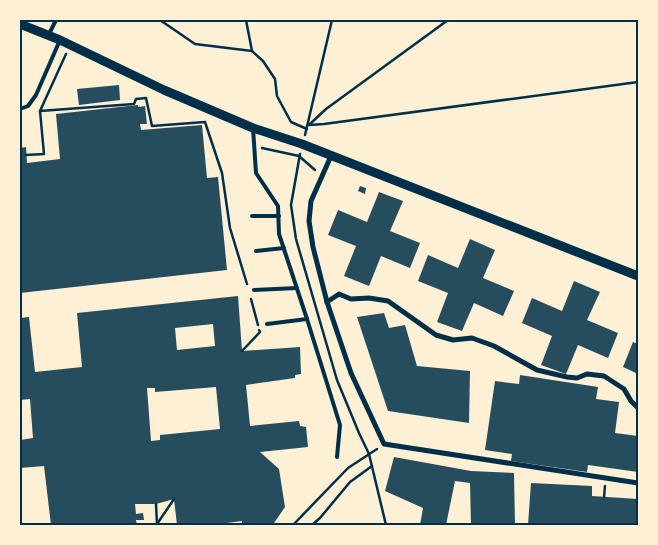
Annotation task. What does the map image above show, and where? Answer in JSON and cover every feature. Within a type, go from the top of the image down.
[{"type":"street","points":[[20,24],[60,40],[164,90],[253,128],[302,144],[638,276]]},
{"type":"street","points":[[331,156],[311,201],[309,221],[313,247],[327,302],[351,373],[384,444],[638,483]]},
{"type":"street","points":[[327,302],[339,294],[352,299],[388,300],[436,335],[453,340],[472,338],[494,346],[537,370],[577,378],[587,374],[604,376],[624,389],[638,408]]},
{"type":"lane","points":[[48,36],[56,20]]},
{"type":"lane","points":[[20,109],[28,106],[36,95],[60,40]]},
{"type":"lane","points":[[253,128],[256,173],[278,206],[279,234],[308,319],[340,425],[337,457]]},
{"type":"lane","points":[[252,216],[279,216]]},
{"type":"lane","points":[[256,251],[284,248]]},
{"type":"lane","points":[[254,290],[297,288]]},
{"type":"lane","points":[[267,324],[308,319]]},
{"type":"path","points":[[160,20],[195,44],[252,51],[263,61],[275,79],[277,96],[291,122],[307,129]]},
{"type":"path","points":[[246,20],[252,51]]},
{"type":"path","points":[[308,125],[332,20]]},
{"type":"path","points":[[308,125],[326,109],[448,20]]},
{"type":"path","points":[[26,155],[44,154],[40,111],[70,45]]},
{"type":"path","points":[[308,125],[638,82]]},
{"type":"path","points":[[40,111],[134,104],[136,99],[146,98],[152,126],[205,122],[222,173],[230,228],[243,267],[260,332],[242,351]]},
{"type":"path","points":[[253,146],[299,156],[322,175]]},
{"type":"path","points":[[293,525],[348,468],[384,444]]},
{"type":"path","points":[[312,525],[350,482],[372,466]]},
{"type":"path","points":[[157,524],[174,499]]},
{"type":"path","points":[[156,504],[157,524]]},
{"type":"building","points":[[119,85],[120,100],[79,105],[77,89]]},
{"type":"building","points":[[138,105],[138,107],[145,106],[147,124],[140,124],[141,130],[202,125],[207,178],[218,177],[227,270],[20,293],[20,148],[26,147],[27,163],[60,159],[56,114]]},
{"type":"building","points":[[360,186],[366,188],[365,194],[358,191]]},
{"type":"building","points":[[379,192],[403,201],[390,231],[420,243],[410,268],[381,256],[369,286],[344,276],[356,246],[328,235],[338,210],[367,222]]},
{"type":"building","points":[[470,239],[495,250],[483,278],[514,291],[503,316],[474,303],[462,331],[437,322],[448,293],[418,281],[428,255],[458,268]]},
{"type":"building","points":[[574,281],[600,292],[587,320],[618,333],[608,358],[578,345],[566,374],[541,365],[552,336],[522,323],[532,298],[562,311]]},
{"type":"building","points":[[238,296],[242,351],[300,347],[301,374],[295,375],[295,378],[246,385],[250,426],[299,421],[300,426],[306,427],[308,447],[260,452],[279,469],[285,507],[274,523],[242,525],[242,521],[219,525],[177,525],[174,499],[156,504],[135,504],[136,514],[143,513],[144,520],[136,520],[137,525],[51,525],[44,466],[20,468],[20,440],[33,438],[30,399],[20,400],[20,318],[29,317],[35,372],[82,367],[77,313]],"holes":[[[213,324],[215,346],[177,350],[175,328]],[[216,387],[220,429],[160,435],[160,440],[151,441],[147,388],[155,388],[155,392]]]},
{"type":"building","points":[[384,313],[389,328],[405,325],[417,366],[470,371],[469,423],[388,411],[357,317]]},
{"type":"building","points":[[633,342],[638,344],[638,374],[623,367]]},
{"type":"building","points":[[520,375],[598,387],[596,399],[619,402],[615,433],[638,436],[638,472],[588,465],[587,472],[511,461],[512,454],[485,450],[495,381],[519,384]]},
{"type":"building","points":[[394,457],[471,471],[514,473],[515,525],[471,525],[470,483],[455,481],[446,525],[420,525],[423,508],[385,491]]},
{"type":"building","points":[[531,483],[592,486],[592,496],[638,499],[638,525],[528,525]]}]
